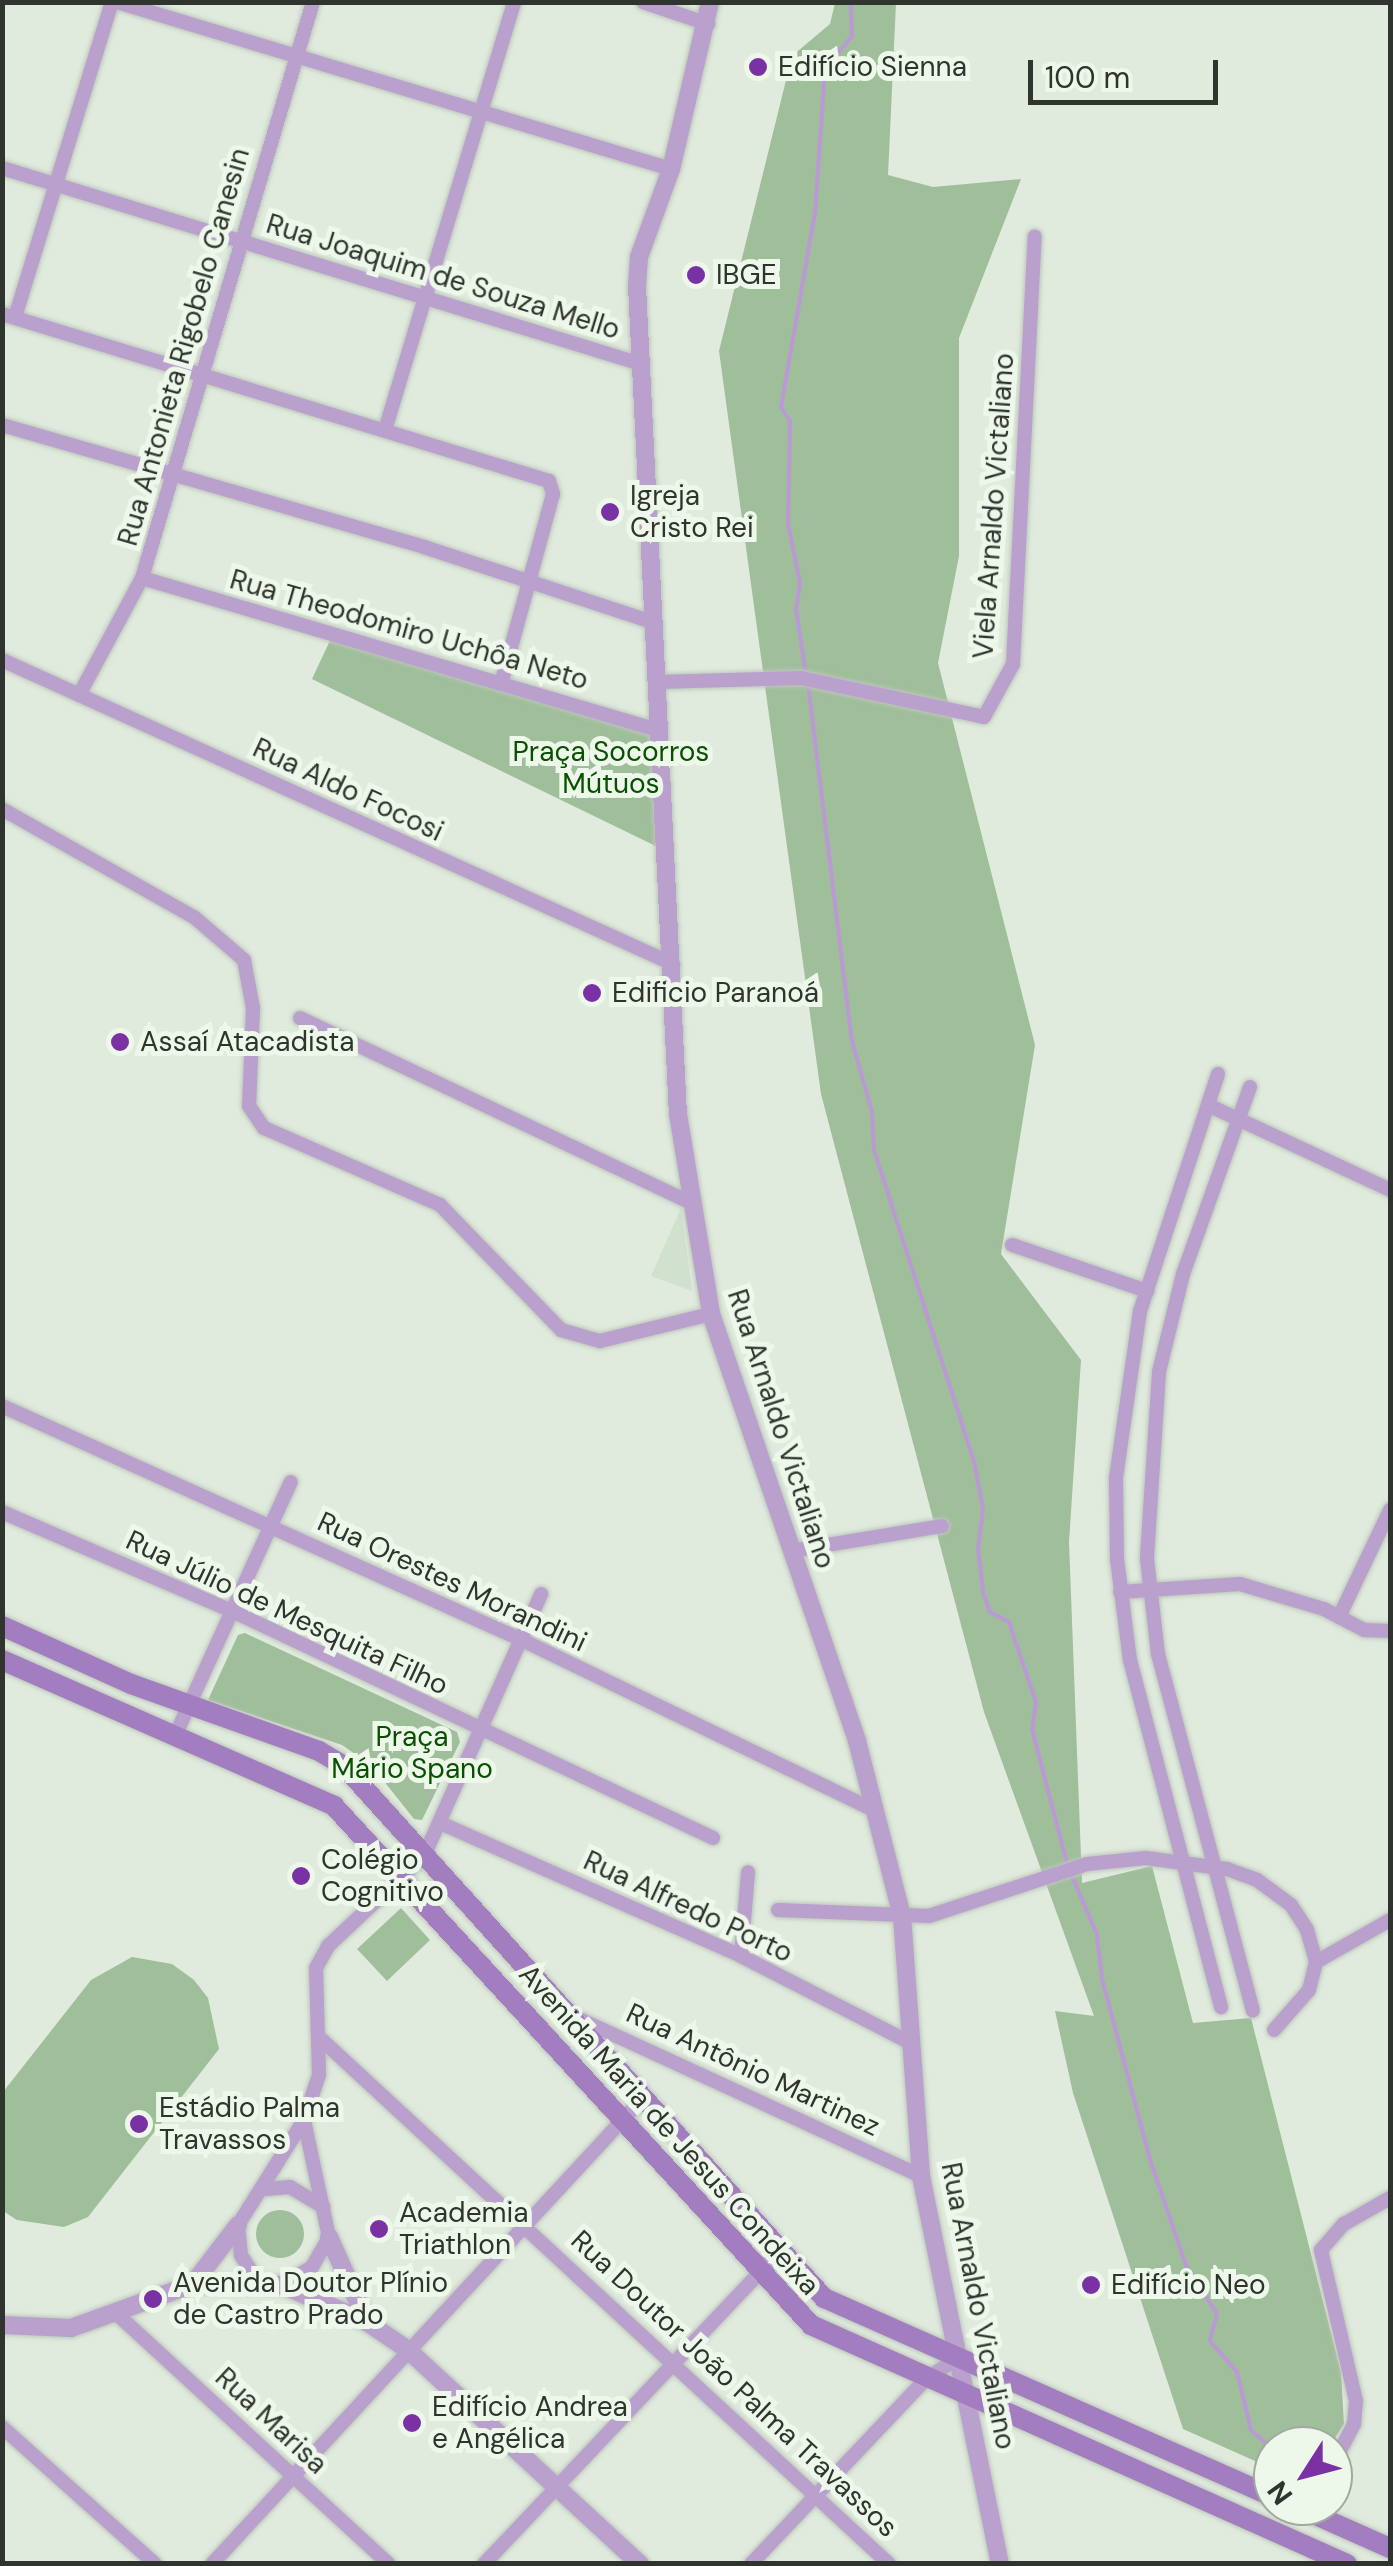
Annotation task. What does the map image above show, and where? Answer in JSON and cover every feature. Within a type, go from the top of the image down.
[{"type":"main road","name":"Avenida Maria de Jesus Condeixa","points":[[2,1626],[186,1706],[306,1746],[344,1766],[824,2298],[1253,2489]]},
{"type":"main road","name":"Avenida Maria de Jesus Condeixa","points":[[2,1660],[334,1806],[811,2326],[968,2400],[1347,2564]]},
{"type":"main road","points":[[1077,2447],[1073,2437],[1080,2429],[1108,2427]]},
{"type":"main road","points":[[1187,2493],[1200,2467]]},
{"type":"main road","points":[[1343,2526],[1390,2548]]},
{"type":"street","points":[[502,680],[552,494],[549,481],[9,316],[114,2],[672,169]]},
{"type":"street","name":"Rua Antonieta Rigobelo Canesin","points":[[79,695],[142,578],[313,2]]},
{"type":"street","points":[[384,430],[484,112],[514,2]]},
{"type":"street","points":[[642,2],[708,24]]},
{"type":"street","name":"Rua Arnaldo Victaliano","points":[[710,2],[672,169],[639,257],[678,1114],[689,1202],[711,1314],[876,1812],[902,1916],[921,2176],[1000,2564]]},
{"type":"street","name":"Rua Joaquim de Souza Mello","points":[[2,168],[641,364]]},
{"type":"street","name":"Viela Arnaldo Victaliano","points":[[658,682],[807,679],[984,717],[1013,664],[1035,237]]},
{"type":"street","points":[[2,424],[529,580],[654,623]]},
{"type":"street","name":"Rua Theodomiro Uchôa Neto","points":[[142,578],[502,680],[661,730]]},
{"type":"street","name":"Rua Aldo Focosi","points":[[2,660],[672,964]]},
{"type":"street","points":[[2,809],[194,917],[244,960],[253,1008],[249,1106],[264,1128],[440,1205],[561,1330],[600,1341],[711,1314]]},
{"type":"street","points":[[300,1018],[689,1202]]},
{"type":"street","points":[[1218,1074],[1146,1291],[1116,1478],[1120,1592],[1130,1660],[1222,2007]]},
{"type":"street","points":[[1250,1086],[1183,1274],[1159,1372],[1149,1483],[1150,1589],[1158,1654],[1253,2011]]},
{"type":"street","points":[[1208,1105],[1390,1190]]},
{"type":"street","points":[[1012,1246],[1146,1291]]},
{"type":"street","name":"Rua Orestes Morandini","points":[[2,1406],[520,1639],[876,1812]]},
{"type":"street","points":[[175,1736],[291,1482]]},
{"type":"street","points":[[1339,1617],[1390,1510]]},
{"type":"street","name":"Rua Júlio de Mesquita Filho","points":[[2,1512],[232,1611],[713,1838]]},
{"type":"street","points":[[791,1551],[942,1526]]},
{"type":"street","points":[[1120,1592],[1240,1584],[1339,1617],[1364,1630],[1390,1631]]},
{"type":"street","points":[[193,2284],[266,2189],[304,2120],[322,2040],[316,1968],[328,1946],[424,1856],[541,1594]]},
{"type":"street","name":"Rua Alfredo Porto","points":[[440,1823],[741,1956],[913,2044]]},
{"type":"street","points":[[778,1910],[929,1916],[1088,1864],[1184,1860],[1218,1868],[1257,1880],[1290,1905],[1316,1962],[1310,1990],[1274,2030]]},
{"type":"street","points":[[741,1956],[748,1872]]},
{"type":"street","points":[[1316,1962],[1390,1920]]},
{"type":"street","name":"Rua Antônio Martinez","points":[[563,2013],[921,2176]]},
{"type":"street","name":"Rua Doutor João Palma Travassos","points":[[322,2040],[528,2224],[888,2564]]},
{"type":"street","points":[[212,2564],[642,2099]]},
{"type":"street","points":[[304,2120],[329,2237],[367,2322]]},
{"type":"street","points":[[266,2189],[290,2188],[323,2208]]},
{"type":"street","points":[[1353,2426],[1356,2401],[1321,2250],[1344,2224],[1390,2198]]},
{"type":"street","points":[[238,2225],[240,2256],[257,2280]]},
{"type":"street","points":[[282,2285],[312,2266],[329,2237]]},
{"type":"street","points":[[484,2564],[780,2251]]},
{"type":"street","points":[[2,2325],[70,2328],[118,2315],[193,2284],[257,2280],[282,2285],[367,2322],[408,2350],[640,2564]]},
{"type":"street","name":"Rua Marisa","points":[[118,2315],[389,2564]]},
{"type":"street","points":[[752,2564],[924,2380],[958,2358]]},
{"type":"street","points":[[2,2427],[155,2564]]},
{"type":"shaded area","points":[[681,1208],[692,1291],[651,1276]]},
{"type":"green space","points":[[835,3],[896,3],[888,175],[933,187],[1021,179],[959,338],[959,556],[938,663],[1035,1045],[1001,1254],[1081,1360],[1069,1542],[1082,1883],[1152,1866],[1193,2023],[1251,2018],[1341,2372],[1343,2426],[1253,2426],[1253,2460],[1183,2429],[1073,2093],[1055,2011],[1094,2016],[984,1712],[821,1094],[719,351],[792,56],[830,24]]},
{"type":"green space","name":"Praça Socorros Mútuos","points":[[334,632],[661,731],[668,852],[312,679]]},
{"type":"green space","name":"Praça Mário Spano","points":[[245,1633],[457,1732],[460,1742],[422,1820],[414,1819],[371,1765],[342,1745],[208,1700],[238,1635]]},
{"type":"green space","points":[[401,1908],[430,1940],[387,1981],[357,1949]]},
{"type":"green space","points":[[132,1957],[172,1964],[194,1980],[208,1998],[219,2049],[88,2217],[64,2227],[17,2220],[3,2211],[3,2092],[91,1980]]},
{"type":"green space","points":[[280,2210],[297,2217],[304,2234],[297,2251],[280,2258],[263,2251],[256,2234],[263,2217]]},
{"type":"waterway","points":[[806,675],[796,609],[800,583],[788,524],[790,421],[781,407],[815,213],[825,69],[852,36],[851,2]]},
{"type":"waterway","points":[[808,684],[852,1041],[872,1112],[874,1150],[974,1461],[983,1509],[978,1548],[983,1592],[990,1612],[1009,1622],[1036,1702],[1032,1729],[1068,1867]]},
{"type":"waterway","points":[[1072,1876],[1097,1935],[1102,1979],[1151,2163],[1186,2265],[1217,2314],[1210,2341],[1237,2372],[1253,2432]]},
{"type":"place","name":"Edifício Sienna","points":[[758,67]]},
{"type":"place","name":"IBGE","points":[[696,275]]},
{"type":"place","name":"Igreja Cristo Rei","points":[[610,512]]},
{"type":"place","name":"Edificio Paranoá","points":[[592,993]]},
{"type":"place","name":"Assaí Atacadista","points":[[120,1042]]},
{"type":"place","name":"Colégio Cognitivo","points":[[301,1876]]},
{"type":"place","name":"Estádio Palma Travassos","points":[[139,2124]]},
{"type":"place","name":"Academia Triathlon","points":[[379,2229]]},
{"type":"place","name":"Edifício Neo","points":[[1091,2285]]},
{"type":"place","name":"Avenida Doutor Plínio de Castro Prado","points":[[153,2299]]},
{"type":"place","name":"Edifício Andrea e Angélica","points":[[412,2423]]}]
